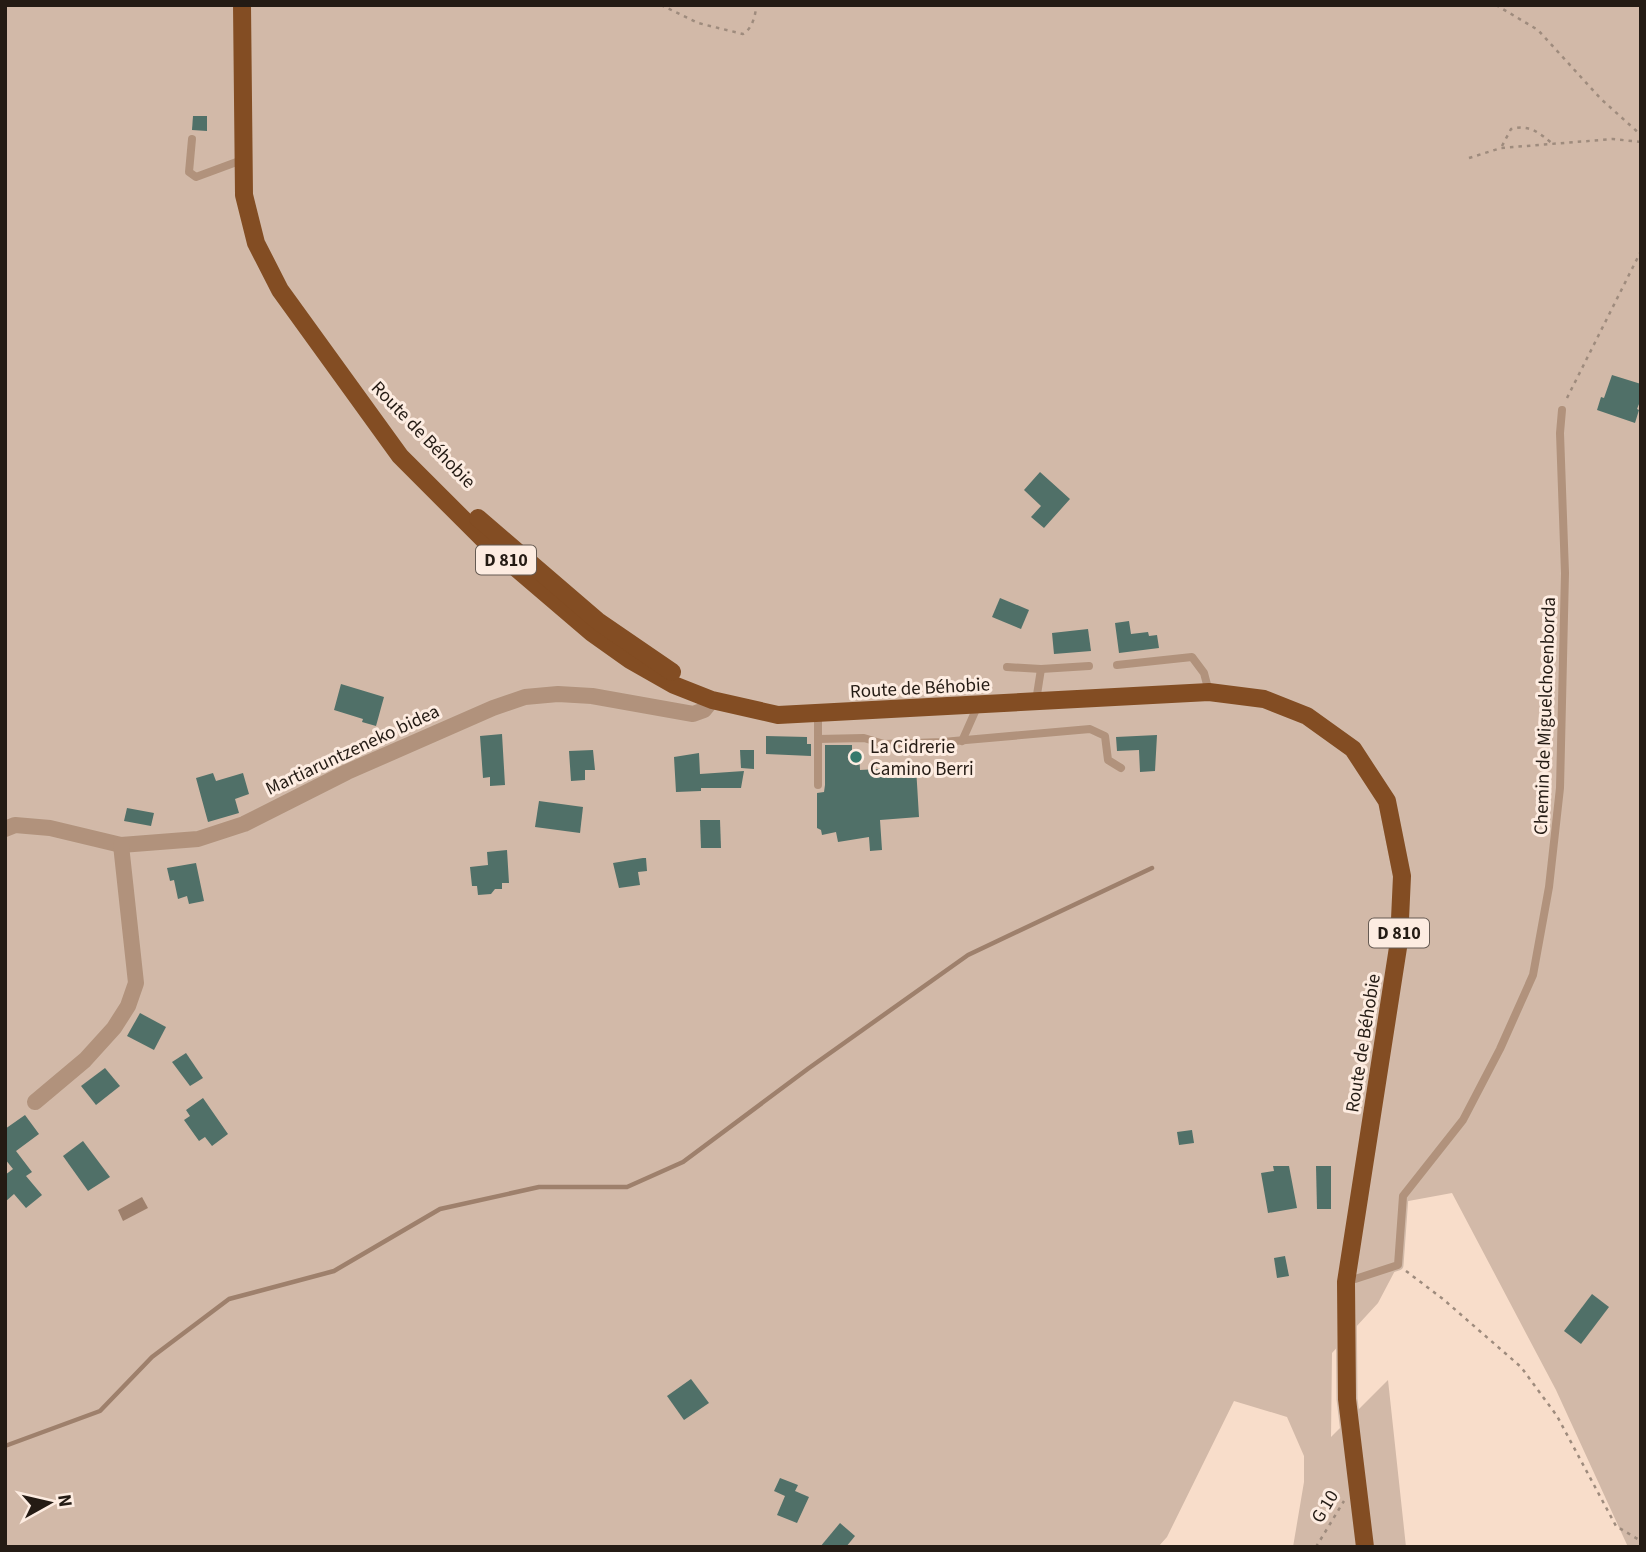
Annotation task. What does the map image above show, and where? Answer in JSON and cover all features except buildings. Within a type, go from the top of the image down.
[{"type":"main road","name":"Route de Béhobie","points":[[242,5],[244,195],[256,243],[280,290],[340,374],[404,448],[497,536],[599,622],[712,700],[778,715],[1209,692],[1264,699],[1307,716],[1353,749],[1387,801],[1402,876],[1399,941],[1346,1282],[1347,1399],[1365,1547]]},
{"type":"street","name":"Martiaruntzeneko bidea","points":[[5,829],[15,825],[50,828],[121,845],[198,839],[244,824],[347,772],[525,697],[558,694],[592,696],[693,714],[704,710],[712,700]]},
{"type":"street","points":[[35,1102],[85,1060],[114,1028],[128,1006],[136,984],[121,845]]},
{"type":"lane","points":[[192,139],[189,172],[196,177],[242,160]]},
{"type":"lane","name":"Chemin de Miguelchoenborda","points":[[1398,1265],[1403,1196],[1463,1120],[1500,1049],[1533,975],[1538,950],[1549,887],[1560,788],[1565,573],[1560,433],[1562,410]]},
{"type":"lane","points":[[1117,665],[1192,657],[1204,673],[1209,692]]},
{"type":"lane","points":[[1007,667],[1041,669],[1089,666]]},
{"type":"lane","points":[[1036,701],[1041,669]]},
{"type":"lane","points":[[962,741],[978,705]]},
{"type":"lane","points":[[818,713],[818,785]]},
{"type":"lane","points":[[818,739],[864,738],[884,744],[962,741],[1090,729],[1105,736],[1108,760],[1121,768]]},
{"type":"lane","points":[[1346,1282],[1398,1265]]},
{"type":"path","points":[[661,5],[698,23],[743,34],[748,31],[756,13],[756,5]]},
{"type":"path","points":[[1496,5],[1538,30],[1601,99],[1641,135]]},
{"type":"path","points":[[1501,148],[1511,129],[1522,127],[1531,128],[1553,144]]},
{"type":"path","points":[[1469,158],[1501,148],[1613,139],[1641,142]]},
{"type":"path","points":[[1562,410],[1570,389],[1641,251]]},
{"type":"path","points":[[1398,1265],[1443,1299],[1521,1367],[1557,1416],[1616,1526],[1641,1541]]},
{"type":"path","name":"G 10","points":[[1316,1547],[1356,1480]]},
{"type":"shaded area","points":[[5,5],[1641,5],[1641,1547],[1628,1547],[1556,1390],[1452,1193],[1403,1202],[1398,1265],[1378,1303],[1332,1353],[1331,1437],[1388,1380],[1406,1547],[1293,1547],[1304,1482],[1304,1456],[1287,1417],[1234,1401],[1167,1537],[1158,1547],[5,1547]]},
{"type":"shaded area","points":[[142,1197],[148,1208],[123,1221],[118,1210]]},
{"type":"waterway","points":[[5,1446],[100,1411],[152,1357],[229,1299],[334,1271],[440,1209],[539,1187],[627,1187],[683,1162],[968,955],[1152,868]]},
{"type":"place","name":"La Cidrerie Camino Berri","points":[[856,757]]}]
